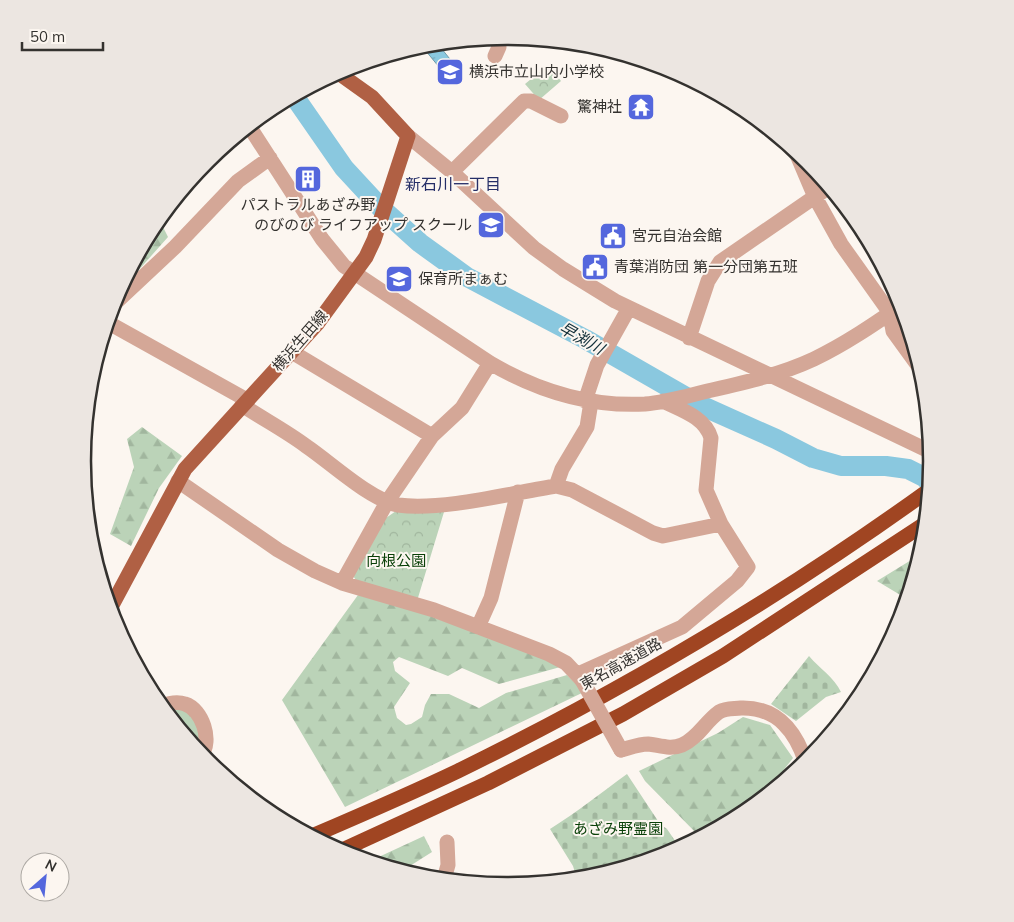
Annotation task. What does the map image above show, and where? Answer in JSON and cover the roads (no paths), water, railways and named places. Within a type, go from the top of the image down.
[{"type":"highway","name":"東名高速道路","points":[[320,832],[457,771],[618,687],[785,586],[921,496]]},
{"type":"highway","points":[[351,846],[488,783],[622,714],[723,656],[917,529]]},
{"type":"main road","points":[[346,78],[372,97],[408,136]]},
{"type":"main road","name":"横浜生田線","points":[[115,600],[178,481],[200,451],[317,324],[366,257],[380,222],[408,136]]},
{"type":"street","points":[[495,56],[498,45]]},
{"type":"street","points":[[452,172],[524,101],[531,100],[561,116]]},
{"type":"street","points":[[253,132],[332,252],[355,274],[513,377],[548,391],[588,402],[627,404],[668,401],[769,376],[812,359],[846,341],[894,310]]},
{"type":"street","points":[[408,136],[452,172],[534,248],[563,269],[629,308],[689,338],[923,448]]},
{"type":"street","points":[[128,291],[175,247],[238,181],[270,158]]},
{"type":"street","points":[[802,168],[815,197],[841,244],[892,304]]},
{"type":"street","points":[[689,338],[708,281],[720,262],[824,191]]},
{"type":"street","points":[[556,486],[562,469],[587,427],[588,402],[599,362],[629,308]]},
{"type":"street","points":[[895,313],[893,331],[909,354]]},
{"type":"street","points":[[113,326],[245,403],[306,445],[352,481],[388,502],[399,505],[437,506],[556,486],[572,490],[652,533],[663,536],[722,524]]},
{"type":"street","points":[[292,352],[432,436]]},
{"type":"street","points":[[342,583],[388,502],[432,436],[462,408],[490,363]]},
{"type":"street","points":[[580,677],[682,627],[744,574],[748,567],[722,524],[706,490],[710,433],[696,417],[668,401]]},
{"type":"street","points":[[178,481],[278,550],[315,571],[342,583],[434,610],[549,654],[566,663],[580,677],[621,750],[648,744],[658,747],[679,746],[692,741],[717,714],[725,709],[750,708],[772,714],[785,723],[796,736],[802,753]]},
{"type":"street","points":[[478,627],[491,598],[518,492]]},
{"type":"street","points":[[169,703],[185,703],[195,709],[202,723],[207,742],[205,747]]},
{"type":"street","points":[[446,872],[448,865],[447,842]]},
{"type":"water","points":[[443,50],[458,69],[448,78],[427,53]]},
{"type":"waterway","name":"早渕川","points":[[298,102],[344,168],[381,208],[420,243],[467,277],[585,339],[700,405],[813,458],[841,466],[886,466],[908,469],[922,476]]},
{"type":"place","name":"横浜市立山内小学校","points":[[450,72]]},
{"type":"place","name":"驚神社","points":[[641,107]]},
{"type":"place","name":"パストラルあざみ野","points":[[308,179]]},
{"type":"place","name":"のびのび ライフアップ スクール","points":[[491,225]]},
{"type":"place","name":"宮元自治会館","points":[[613,236]]},
{"type":"place","name":"青葉消防団 第一分団第五班","points":[[595,267]]},
{"type":"place","name":"保育所まぁむ","points":[[399,279]]},
{"type":"district","name":"新石川一丁目","points":[[453,184]]},
{"type":"park label","name":"向根公園","points":[[396,561]]},
{"type":"park label","name":"あざみ野霊園","points":[[618,829]]}]
